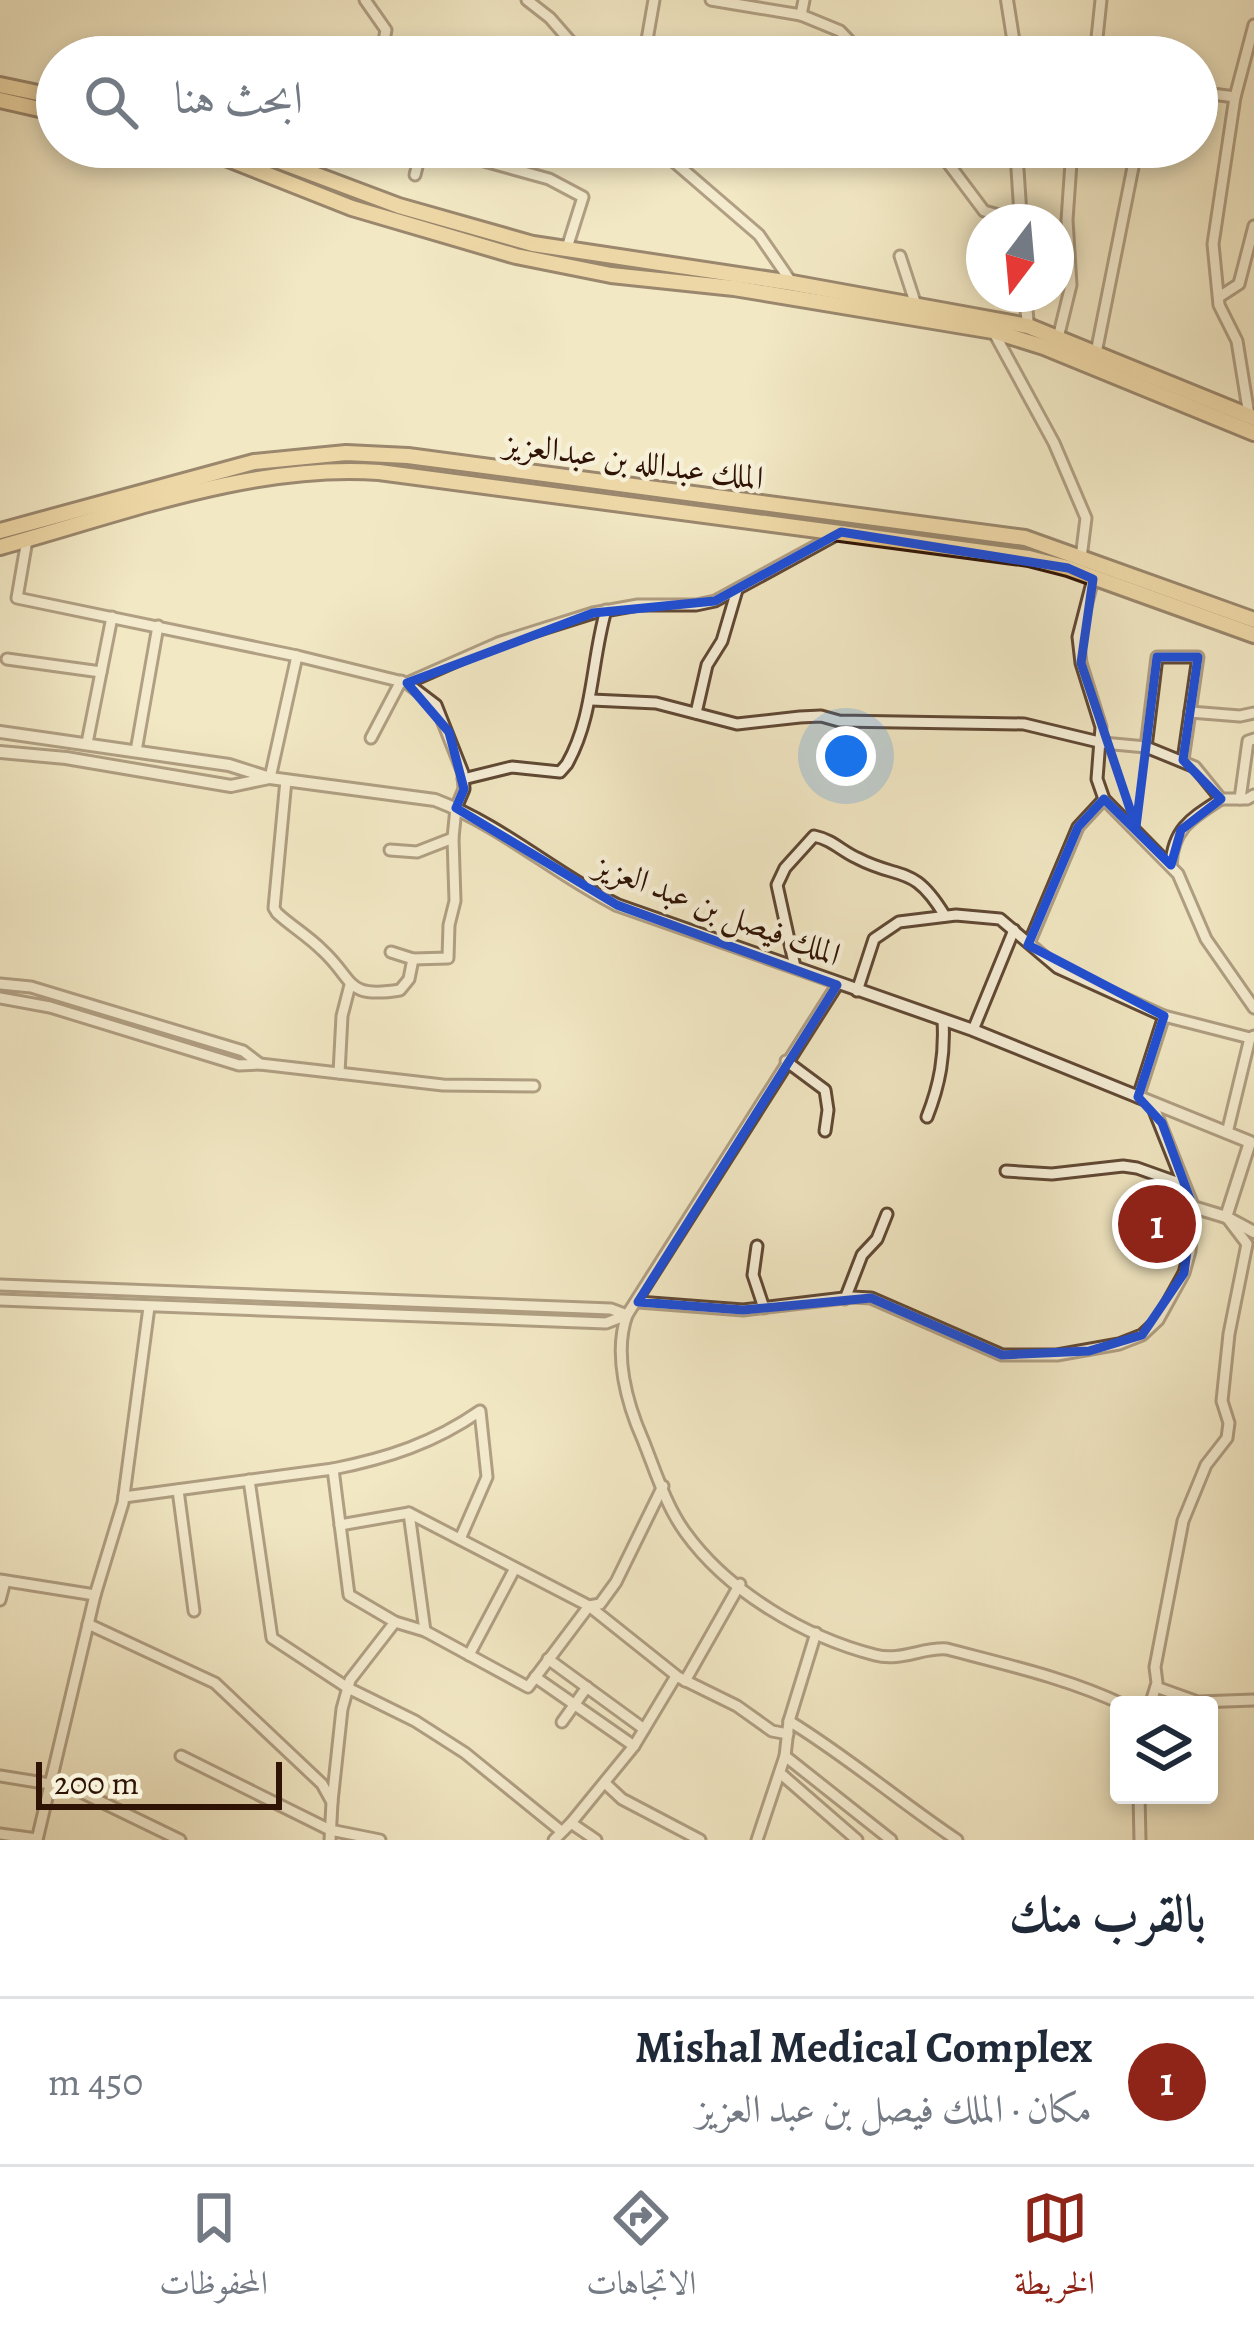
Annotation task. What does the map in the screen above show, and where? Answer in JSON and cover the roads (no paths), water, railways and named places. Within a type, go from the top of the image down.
[{"type":"main road","points":[[0,85],[36,93]]},
{"type":"main road","points":[[0,100],[36,108]]},
{"type":"main road","points":[[260,168],[516,256],[611,275],[1028,326],[1251,417]]},
{"type":"main road","points":[[290,168],[396,214],[566,251],[916,304],[993,325],[1254,434]]},
{"type":"main road","name":"الملك عبدالله بن عبدالعزيز","points":[[0,531],[254,462],[346,453],[407,456],[1025,538],[1254,620]]},
{"type":"main road","name":"الملك عبدالله بن عبدالعزيز","points":[[0,547],[255,480],[346,470],[462,480],[1029,558],[1254,635]]},
{"type":"street","points":[[364,0],[386,30],[385,36]]},
{"type":"street","points":[[527,0],[566,36]]},
{"type":"street","points":[[648,36],[654,0]]},
{"type":"street","points":[[711,0],[801,15],[845,36]]},
{"type":"street","points":[[801,15],[804,0]]},
{"type":"street","points":[[1007,0],[1013,36]]},
{"type":"street","points":[[1097,36],[1101,0]]},
{"type":"street","points":[[1251,417],[1237,341],[1219,297],[1213,244],[1235,97],[1254,28]]},
{"type":"street","points":[[1218,95],[1235,97]]},
{"type":"street","points":[[416,175],[418,168]]},
{"type":"street","points":[[509,168],[549,179],[584,197],[566,251]]},
{"type":"street","points":[[681,168],[759,235],[792,283]]},
{"type":"street","points":[[952,168],[979,204]]},
{"type":"street","points":[[1017,168],[1020,204]]},
{"type":"street","points":[[1058,338],[1071,284],[1067,220],[1071,168]]},
{"type":"street","points":[[1096,353],[1133,168]]},
{"type":"street","points":[[1219,297],[1239,284],[1254,226]]},
{"type":"street","points":[[900,256],[916,304]]},
{"type":"street","points":[[1027,312],[1028,326]]},
{"type":"street","points":[[993,325],[1054,443],[1086,518],[1081,558]]},
{"type":"street","points":[[371,738],[404,682],[498,643],[606,610],[715,602],[841,532]]},
{"type":"street","points":[[27,540],[17,598],[404,682],[436,705],[449,731],[464,789],[456,808],[453,838],[456,892],[449,926],[450,953],[445,960],[413,959],[391,952]]},
{"type":"street","points":[[1093,579],[1078,638],[1102,743],[1097,779],[1104,799],[1171,866],[1206,939],[1254,1007]]},
{"type":"street","points":[[696,713],[707,665],[722,641],[737,590]]},
{"type":"street","points":[[463,779],[512,767],[560,772],[573,754],[592,700],[597,641],[606,610]]},
{"type":"street","points":[[87,743],[112,617]]},
{"type":"street","points":[[136,751],[158,626]]},
{"type":"street","points":[[270,778],[297,656]]},
{"type":"street","points":[[1146,747],[1156,657],[1198,657],[1183,760]]},
{"type":"street","points":[[7,658],[101,672]]},
{"type":"street","points":[[592,700],[656,703],[737,724],[821,716],[839,722],[1024,724],[1102,743],[1146,747],[1183,760],[1222,799]]},
{"type":"street","points":[[1190,712],[1254,713]]},
{"type":"street","name":"الملك فيصل بن عبد العزيز","points":[[0,732],[229,765],[270,778],[435,800],[617,905],[973,1030],[1227,1133]]},
{"type":"street","points":[[1240,799],[1248,741],[1254,739]]},
{"type":"street","name":"الملك فيصل بن عبد العزيز","points":[[0,752],[230,786],[270,778]]},
{"type":"street","points":[[286,780],[274,908],[328,955],[350,985],[373,992],[400,990],[409,979],[413,959]]},
{"type":"street","points":[[1171,866],[1172,844],[1180,830],[1222,799],[1254,795]]},
{"type":"street","points":[[1030,941],[1078,827],[1104,799]]},
{"type":"street","points":[[795,967],[777,885],[785,868],[814,836],[832,840],[863,862],[912,877],[933,896],[945,916]]},
{"type":"street","points":[[390,850],[417,852],[453,838]]},
{"type":"street","points":[[857,991],[874,939],[898,922],[945,916],[1000,919],[1058,968],[1164,1016],[1252,1037],[1227,1133],[1250,1142],[1226,1216]]},
{"type":"street","points":[[973,1030],[1014,929]]},
{"type":"street","points":[[0,984],[32,987],[179,1032],[243,1052],[260,1064]]},
{"type":"street","points":[[339,1073],[342,1016],[350,985]]},
{"type":"street","points":[[837,985],[627,1316],[622,1349],[631,1412],[685,1532],[789,1622],[880,1657],[946,1649],[1031,1670],[1110,1698]]},
{"type":"street","points":[[0,998],[50,1007],[238,1065],[443,1085],[534,1086]]},
{"type":"street","points":[[1138,1097],[1164,1016]]},
{"type":"street","points":[[927,1117],[942,1064],[943,1020]]},
{"type":"street","points":[[786,1061],[825,1090],[825,1131]]},
{"type":"street","points":[[638,1302],[743,1310],[871,1298],[1002,1355],[1057,1355],[1120,1344],[1142,1335],[1158,1319],[1184,1274],[1190,1252],[1193,1207],[1151,1103]]},
{"type":"street","points":[[1006,1171],[1062,1174],[1123,1166],[1182,1184]]},
{"type":"street","points":[[1193,1207],[1226,1216],[1254,1232]]},
{"type":"street","points":[[844,1299],[862,1255],[877,1239],[887,1214]]},
{"type":"street","points":[[1153,1696],[1183,1521],[1206,1465],[1227,1438],[1229,1423],[1222,1401],[1229,1334],[1247,1244],[1226,1216]]},
{"type":"street","points":[[757,1246],[753,1275],[764,1308]]},
{"type":"street","points":[[0,1285],[588,1308],[627,1316]]},
{"type":"street","points":[[0,1300],[605,1323],[627,1316]]},
{"type":"street","points":[[0,1834],[37,1839],[95,1595],[124,1497],[149,1306]]},
{"type":"street","points":[[124,1497],[384,1458],[444,1436],[480,1411],[488,1477],[460,1539]]},
{"type":"street","points":[[333,1468],[349,1595],[395,1622],[425,1630],[527,1687],[589,1606],[600,1604],[616,1582],[663,1486]]},
{"type":"street","points":[[249,1480],[272,1638],[348,1688],[415,1721],[465,1753],[557,1835],[606,1784],[634,1746],[740,1584]]},
{"type":"street","points":[[178,1490],[194,1611]]},
{"type":"street","points":[[340,1525],[409,1513],[589,1606],[681,1678],[737,1706],[772,1731],[788,1734]]},
{"type":"street","points":[[409,1513],[425,1630]]},
{"type":"street","points":[[469,1655],[514,1570]]},
{"type":"street","points":[[0,1600],[3,1580],[95,1595]]},
{"type":"street","points":[[330,1835],[350,1680],[395,1622]]},
{"type":"street","points":[[88,1624],[215,1683],[322,1784],[332,1802]]},
{"type":"street","points":[[757,1840],[785,1756],[789,1721],[816,1633]]},
{"type":"street","points":[[548,1659],[644,1730]]},
{"type":"street","points":[[535,1677],[634,1746]]},
{"type":"street","points":[[562,1722],[587,1687]]},
{"type":"street","points":[[1156,1688],[1198,1702],[1254,1700]]},
{"type":"street","points":[[789,1721],[957,1840]]},
{"type":"street","points":[[181,1756],[330,1835],[380,1840]]},
{"type":"street","points":[[785,1756],[891,1840]]},
{"type":"street","points":[[780,1773],[857,1840]]},
{"type":"street","points":[[0,1776],[51,1781],[181,1840]]},
{"type":"street","points":[[606,1784],[622,1799],[700,1840]]},
{"type":"street","points":[[1139,1804],[1140,1840]]},
{"type":"street","points":[[572,1823],[596,1840]]},
{"type":"place","name":"Mishal Medical Complex","points":[[1157,1224]]}]
